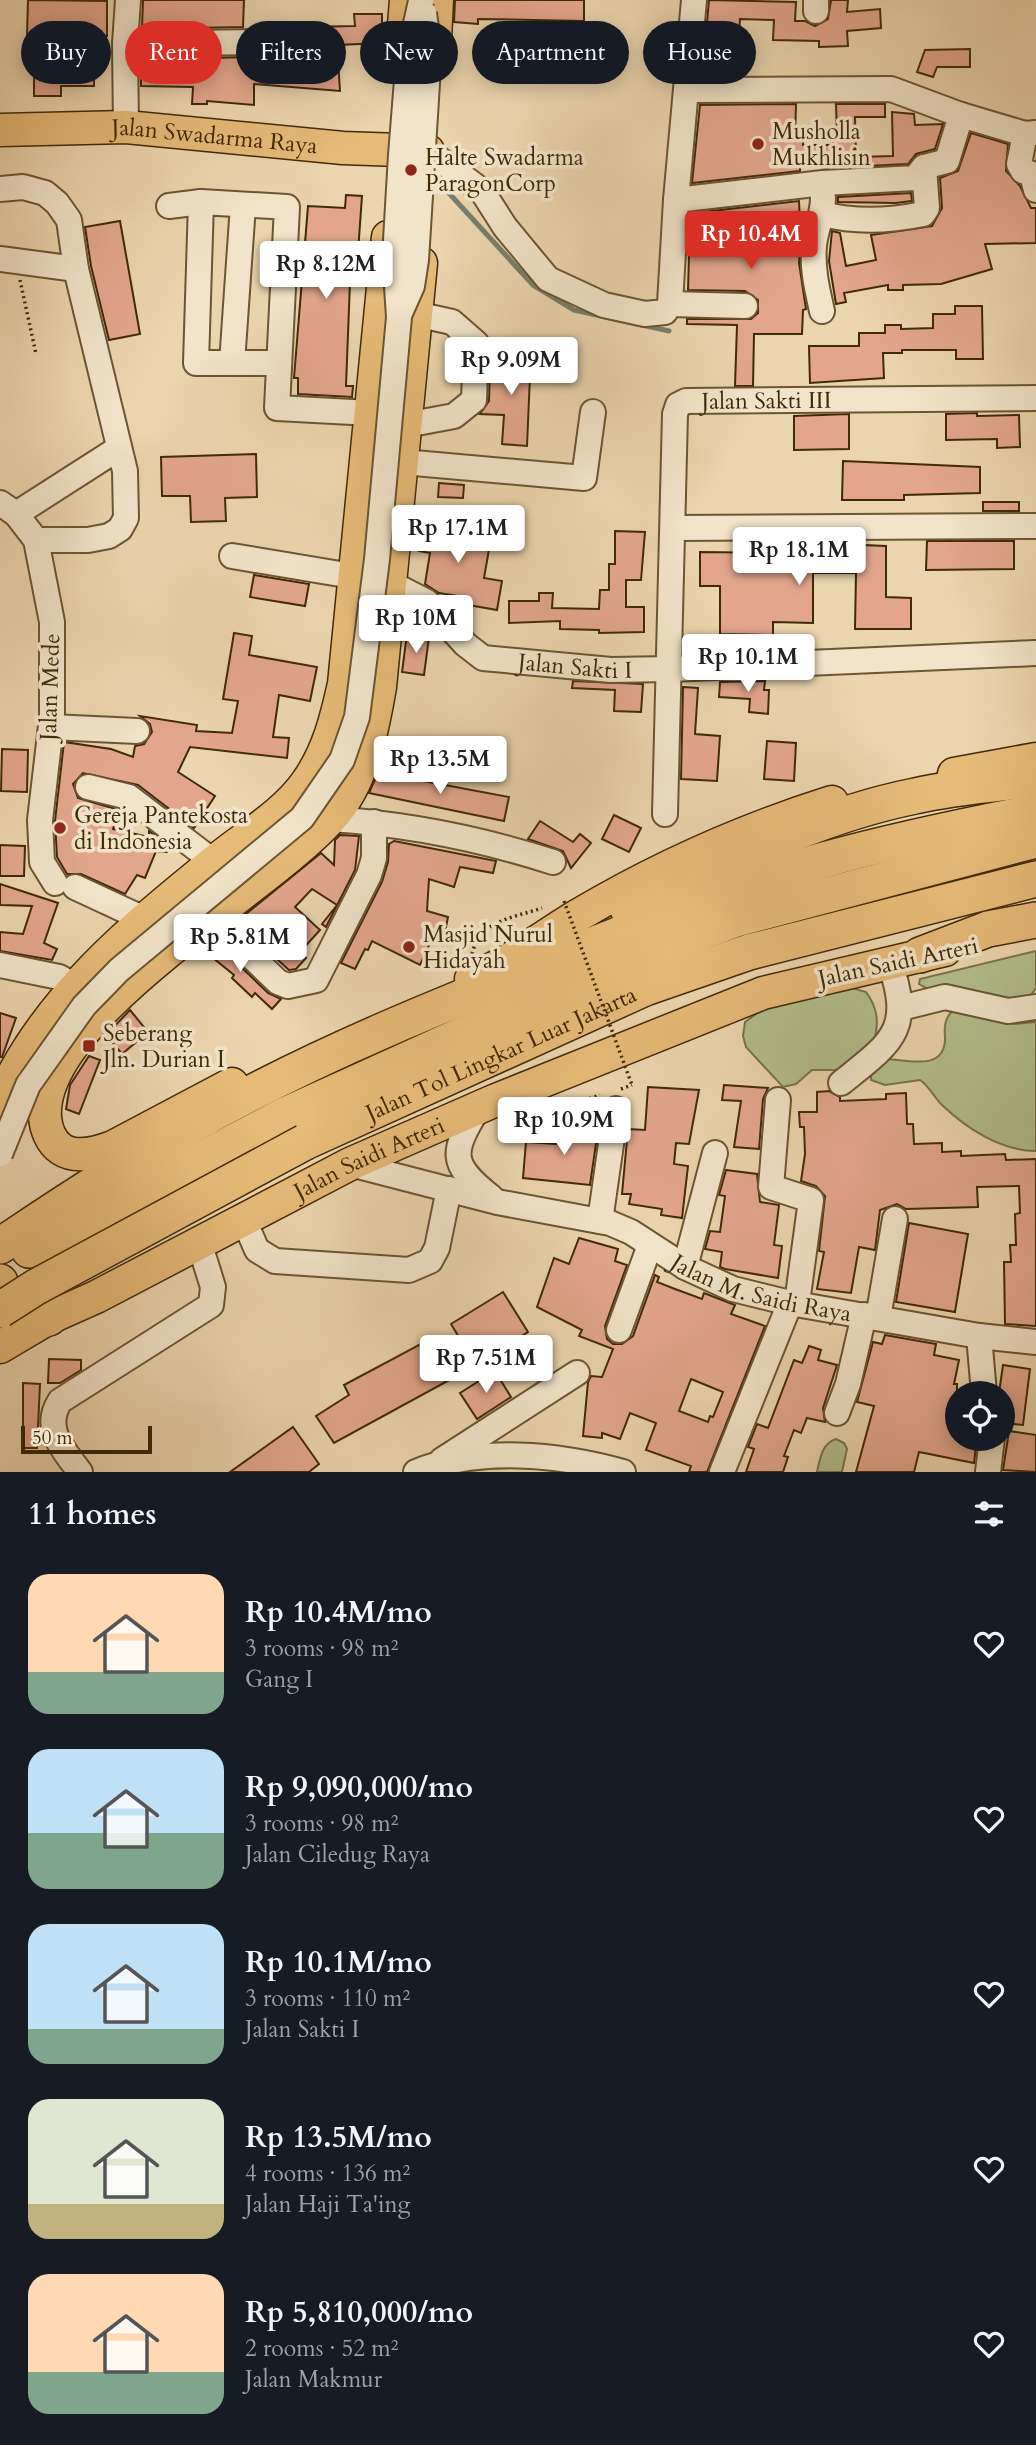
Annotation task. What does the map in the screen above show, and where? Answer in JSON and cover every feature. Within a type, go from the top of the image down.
[{"type":"highway","points":[[483,962],[668,890],[737,854],[835,818],[915,795],[1036,779]]},
{"type":"highway","points":[[0,1266],[13,1237],[105,1176],[213,1113],[294,1072],[501,981],[640,926],[818,862],[909,838],[1036,813]]},
{"type":"highway","name":"Jalan Tol Lingkar Luar Jakarta","points":[[0,1266],[283,1116],[659,947],[736,919],[1036,840]]},
{"type":"highway","name":"Jalan Tol Lingkar Luar Jakarta","points":[[0,1310],[36,1287],[305,1142],[645,988],[749,952],[1036,879]]},
{"type":"highway","points":[[904,958],[988,929],[1036,920]]},
{"type":"highway","points":[[0,1282],[5,1295],[19,1309],[49,1318]]},
{"type":"main road","points":[[0,1102],[42,1029],[75,986],[146,920],[295,797],[324,756],[335,725],[344,684],[393,167],[421,0]]},
{"type":"main road","points":[[421,0],[427,174],[407,315],[403,462],[388,582],[380,687],[372,731],[350,792],[331,819],[123,992],[83,1033],[54,1079],[45,1113],[49,1134],[61,1149],[80,1154],[105,1150],[251,1074],[483,962],[712,846],[783,818],[880,789],[1036,759]]},
{"type":"main road","name":"Jalan Swadarma Raya","points":[[0,130],[127,127],[352,148]]},
{"type":"main road","points":[[352,148],[393,167]]},
{"type":"main road","points":[[352,148],[393,167],[427,174]]},
{"type":"main road","name":"Jalan Saidi Arteri","points":[[0,1347],[49,1318],[350,1164],[478,1108],[763,993],[904,958],[1036,933]]},
{"type":"street","points":[[127,21],[128,0]]},
{"type":"street","points":[[0,1154],[28,1085],[84,1006],[119,970],[302,818],[342,760],[357,717],[365,670],[407,315],[394,257],[409,55],[421,0]]},
{"type":"street","points":[[427,174],[482,191],[505,227],[548,279],[604,305],[645,314],[665,312],[670,304],[676,200],[695,0]]},
{"type":"street","points":[[126,84],[127,127]]},
{"type":"street","points":[[688,90],[891,89],[961,115],[1031,134],[1019,164],[1023,171],[1032,174],[1036,190]]},
{"type":"street","points":[[676,200],[823,183],[915,178],[924,167],[947,161],[961,115]]},
{"type":"street","points":[[823,214],[860,220],[897,220],[923,214],[927,208],[924,167]]},
{"type":"street","points":[[822,311],[814,272],[814,245],[818,221],[823,214],[823,183]]},
{"type":"street","points":[[0,188],[23,187],[45,193],[57,203],[69,220],[76,269],[125,471],[127,517],[120,529],[109,536],[88,540],[36,540]]},
{"type":"street","points":[[169,206],[201,202],[287,207],[277,408],[371,413]]},
{"type":"street","points":[[201,202],[196,363],[278,363]]},
{"type":"street","points":[[232,363],[243,205]]},
{"type":"street","points":[[8,260],[76,269]]},
{"type":"street","points":[[670,304],[745,306]]},
{"type":"street","points":[[406,425],[454,416],[474,400],[476,343],[452,322],[407,315]]},
{"type":"street","name":"Jalan Sakti III","points":[[665,814],[675,414],[678,405],[686,401],[1036,398]]},
{"type":"street","points":[[403,462],[584,478],[593,412]]},
{"type":"street","points":[[8,509],[119,448]]},
{"type":"street","name":"Jalan Mede","points":[[8,509],[36,540],[51,622],[51,727],[41,841],[42,862],[65,885],[146,920]]},
{"type":"street","points":[[674,528],[1036,526]]},
{"type":"street","name":"Jalan Sakti I","points":[[232,556],[388,582],[428,602],[465,644],[483,658],[611,670],[1036,653]]},
{"type":"street","points":[[51,727],[137,731]]},
{"type":"street","points":[[88,788],[129,797],[214,862]]},
{"type":"street","points":[[331,819],[374,822],[511,848],[552,862]]},
{"type":"street","points":[[211,918],[278,982],[288,986],[316,980],[354,909],[374,858],[374,822]]},
{"type":"street","points":[[841,1083],[879,1052],[896,1032],[901,1009],[898,986],[904,958]]},
{"type":"street","points":[[300,985],[314,960]]},
{"type":"street","points":[[0,965],[59,977],[75,986]]},
{"type":"street","points":[[901,1009],[945,997],[1007,1011],[1036,1007]]},
{"type":"street","points":[[722,1472],[794,1303],[811,1200],[771,1188],[778,1100]]},
{"type":"street","name":"Jalan M. Saidi Raya","points":[[478,1108],[458,1140],[459,1163],[468,1179],[497,1202]]},
{"type":"street","points":[[600,1221],[616,1109]]},
{"type":"street","points":[[685,1267],[715,1153]]},
{"type":"street","name":"Jalan M. Saidi Raya","points":[[350,1164],[497,1202],[600,1221],[631,1232],[685,1267],[733,1289],[794,1303],[979,1336],[1036,1342]]},
{"type":"street","points":[[243,1218],[257,1250],[275,1261],[409,1270],[430,1261],[437,1248],[449,1189]]},
{"type":"street","points":[[837,1413],[871,1316],[895,1219]]},
{"type":"street","points":[[80,1472],[54,1437],[52,1420],[56,1408],[60,1401],[211,1305],[213,1287],[199,1242]]},
{"type":"street","points":[[619,1330],[650,1245]]},
{"type":"street","points":[[979,1336],[984,1381]]},
{"type":"street","points":[[425,1468],[577,1373]]},
{"type":"street","points":[[988,1472],[990,1451]]},
{"type":"street","points":[[425,1468],[475,1458],[531,1456],[584,1461],[623,1472]]},
{"type":"path","points":[[8,260],[36,354]]},
{"type":"path","points":[[483,962],[475,940],[482,930],[564,901],[632,1085],[526,1121]]},
{"type":"green space","points":[[1036,951],[1036,988],[1024,1005],[928,989],[919,984],[920,979]]},
{"type":"green space","points":[[842,985],[866,992],[870,998],[876,1016],[874,1042],[841,1070],[812,1070],[796,1084],[783,1087],[746,1047],[743,1036],[745,1022],[763,1009]]},
{"type":"green space","points":[[952,1011],[1014,1024],[1036,1022],[1036,1151],[997,1143],[973,1130],[942,1105],[920,1080],[885,1085],[871,1080],[871,1073],[887,1059],[924,1062],[939,1055],[944,1048],[945,1023]]},
{"type":"green space","points":[[836,1439],[844,1443],[847,1449],[842,1472],[817,1472],[825,1448]]},
{"type":"building","points":[[28,0],[107,1],[107,21],[27,21]]},
{"type":"building","points":[[143,0],[244,0],[243,21],[236,21],[236,27],[222,27],[222,21],[142,21]]},
{"type":"building","points":[[455,0],[584,0],[584,21],[478,19],[472,24],[454,21]]},
{"type":"building","points":[[709,0],[796,2],[795,21],[805,21],[815,26],[828,19],[831,0],[848,0],[847,12],[880,9],[881,28],[847,31],[848,46],[819,47],[819,41],[773,40],[774,20],[707,21]]},
{"type":"building","points":[[354,14],[382,14],[382,21],[360,21],[360,44],[346,45],[346,26],[355,26]]},
{"type":"building","points":[[970,49],[970,67],[937,67],[933,77],[917,72],[925,50]]},
{"type":"building","points":[[236,57],[236,84],[254,84],[254,105],[207,101],[207,104],[192,104],[193,87],[141,86],[222,84],[222,58]]},
{"type":"building","points":[[34,84],[94,84],[61,86],[61,96],[34,96]]},
{"type":"building","points":[[254,84],[340,84],[340,91]]},
{"type":"building","points":[[796,104],[795,141],[803,141],[803,145],[833,145],[833,134],[837,134],[836,104],[885,104],[885,117],[855,117],[856,157],[893,156],[892,112],[914,114],[915,125],[943,124],[935,149],[916,154],[908,164],[826,168],[800,164],[800,171],[692,183],[700,105]]},
{"type":"building","points":[[971,133],[1008,144],[1006,171],[1020,186],[1031,208],[1036,208],[1036,243],[985,244],[992,269],[941,284],[903,285],[903,290],[888,290],[888,285],[844,293],[846,302],[836,304],[829,261],[832,231],[840,233],[846,266],[876,260],[871,235],[932,226],[942,208],[940,178],[958,171]]},
{"type":"building","points":[[911,193],[912,201],[896,203],[838,202],[838,197]]},
{"type":"building","points":[[346,195],[362,196],[358,252],[337,251],[335,281],[350,282],[346,386],[353,386],[352,397],[298,394],[298,378],[294,378],[308,206],[345,208]]},
{"type":"building","points":[[799,201],[800,224],[803,224],[799,263],[806,309],[803,310],[802,334],[754,334],[753,386],[735,386],[737,325],[687,324],[687,319],[751,319],[758,313],[758,300],[745,291],[688,290],[690,221],[695,221],[695,213]]},
{"type":"building","points":[[120,221],[140,334],[109,340],[91,266],[85,227]]},
{"type":"building","points":[[955,306],[982,306],[983,359],[956,359],[956,350],[902,350],[902,353],[883,353],[884,378],[810,383],[809,346],[859,346],[859,333],[885,333],[885,325],[901,325],[901,329],[933,328],[933,314],[955,314]]},
{"type":"building","points":[[506,351],[531,352],[527,446],[502,444],[504,415],[480,414],[489,401],[490,366],[505,367]]},
{"type":"building","points":[[977,413],[977,416],[1019,415],[1020,447],[997,448],[997,439],[946,440],[946,414]]},
{"type":"building","points":[[849,414],[849,449],[794,450],[794,416]]},
{"type":"building","points":[[256,454],[257,497],[225,498],[226,521],[191,522],[190,496],[162,496],[161,457]]},
{"type":"building","points":[[843,461],[980,467],[980,493],[904,495],[904,500],[842,500]]},
{"type":"building","points":[[439,483],[464,485],[463,498],[438,497]]},
{"type":"building","points":[[983,502],[1019,502],[1019,511],[983,511]]},
{"type":"building","points":[[416,508],[425,511],[420,527],[491,538],[484,578],[502,581],[497,610],[457,603],[458,596],[439,593],[425,584],[430,553],[419,551],[421,543],[413,540]]},
{"type":"building","points":[[615,531],[645,532],[641,580],[626,580],[626,607],[644,607],[644,632],[599,633],[599,630],[560,629],[560,621],[509,623],[509,601],[539,601],[539,593],[553,593],[552,608],[599,609],[600,590],[609,590],[609,564],[615,564]]},
{"type":"building","points":[[927,541],[1014,541],[1014,569],[926,570]]},
{"type":"building","points":[[791,542],[886,546],[886,597],[911,598],[911,629],[855,629],[856,573],[813,573],[813,623],[773,622],[773,635],[720,634],[720,586],[700,586],[700,552],[791,553]]},
{"type":"building","points":[[254,575],[309,584],[305,606],[250,597]]},
{"type":"building","points":[[234,633],[252,636],[249,655],[317,667],[310,701],[279,695],[273,737],[289,738],[287,758],[190,747],[178,772],[215,796],[194,828],[138,785],[83,773],[73,784],[78,798],[119,810],[113,829],[149,837],[149,831],[168,845],[167,852],[156,851],[145,878],[137,875],[125,894],[81,874],[67,874],[57,857],[55,821],[64,742],[111,749],[133,757],[135,746],[144,744],[152,732],[150,724],[140,716],[197,725],[196,731],[232,733],[238,701],[223,699]]},
{"type":"building","points":[[407,634],[429,637],[424,675],[402,672]]},
{"type":"building","points":[[573,681],[643,684],[641,712],[614,711],[615,690],[572,688]]},
{"type":"building","points":[[765,681],[764,690],[769,690],[768,714],[749,712],[750,699],[719,697],[720,682]]},
{"type":"building","points":[[683,687],[698,688],[695,734],[720,736],[717,781],[681,779]]},
{"type":"building","points":[[767,741],[796,743],[794,781],[764,779]]},
{"type":"building","points":[[2,749],[28,750],[27,792],[1,791]]},
{"type":"building","points":[[380,768],[398,774],[397,776],[509,797],[504,821],[369,793]]},
{"type":"building","points":[[614,815],[641,828],[629,852],[602,839]]},
{"type":"building","points":[[540,821],[573,842],[580,834],[591,843],[571,868],[563,851],[528,839]]},
{"type":"building","points":[[340,835],[359,836],[355,870],[326,927],[322,924],[337,905],[312,889],[295,907],[320,930],[299,953],[306,958],[296,969],[289,970],[236,922],[321,853],[334,865],[335,840]]},
{"type":"building","points":[[394,841],[496,861],[493,873],[460,867],[454,887],[429,879],[427,911],[448,917],[445,932],[436,930],[420,965],[372,941],[355,969],[341,963],[382,882],[388,862],[389,844]]},
{"type":"building","points":[[0,845],[25,846],[24,876],[0,876]]},
{"type":"building","points":[[0,884],[58,903],[44,943],[57,949],[52,960],[0,951],[0,932],[23,934],[32,906],[0,905]]},
{"type":"building","points":[[213,940],[268,993],[281,999],[272,1009],[255,993],[252,997],[232,978],[234,975],[202,949]]},
{"type":"building","points":[[130,1010],[148,1032],[122,1054],[106,1035]]},
{"type":"building","points":[[0,1013],[16,1018],[2,1057],[0,1057]]},
{"type":"building","points":[[89,1056],[100,1060],[79,1114],[66,1109],[70,1085]]},
{"type":"building","points":[[724,1085],[768,1088],[763,1099],[759,1149],[734,1147],[741,1101],[722,1100]]},
{"type":"building","points":[[648,1087],[699,1090],[689,1144],[676,1143],[674,1164],[688,1166],[682,1218],[661,1215],[662,1209],[629,1204],[631,1194],[622,1194],[628,1129],[645,1130]]},
{"type":"building","points":[[829,1091],[840,1097],[840,1101],[886,1099],[886,1094],[906,1093],[907,1124],[913,1124],[914,1144],[942,1143],[942,1152],[961,1151],[961,1156],[1005,1154],[1006,1160],[1036,1159],[1036,1326],[1005,1324],[1004,1262],[1011,1262],[1010,1245],[1016,1245],[1015,1214],[1020,1213],[1019,1186],[977,1187],[978,1207],[906,1209],[897,1204],[880,1210],[875,1250],[859,1247],[851,1293],[817,1289],[824,1252],[819,1251],[825,1196],[816,1186],[801,1181],[805,1154],[804,1127],[800,1127],[799,1112],[817,1112],[817,1092]]},
{"type":"building","points":[[572,1122],[599,1123],[590,1185],[523,1178],[526,1142],[556,1144],[557,1139],[572,1140]]},
{"type":"building","points":[[726,1170],[757,1174],[760,1202],[779,1205],[774,1245],[782,1246],[778,1278],[725,1269],[720,1267],[722,1252],[705,1249],[710,1231],[720,1232],[725,1196],[719,1195]]},
{"type":"building","points":[[909,1223],[968,1234],[955,1312],[896,1302]]},
{"type":"building","points":[[579,1238],[618,1249],[615,1261],[627,1265],[605,1326],[607,1339],[613,1344],[622,1344],[633,1336],[655,1275],[659,1277],[657,1282],[675,1289],[702,1299],[704,1293],[735,1305],[731,1314],[765,1326],[707,1472],[689,1472],[691,1466],[646,1450],[656,1423],[630,1413],[620,1439],[602,1433],[602,1438],[583,1436],[588,1382],[591,1376],[602,1377],[613,1349],[579,1336],[582,1330],[537,1307],[554,1258],[569,1264]],"holes":[[[691,1379],[723,1392],[713,1417],[710,1416],[708,1422],[679,1411]]]},
{"type":"building","points":[[503,1292],[528,1332],[476,1365],[451,1324]]},
{"type":"building","points":[[885,1335],[936,1344],[934,1355],[959,1360],[955,1381],[945,1381],[945,1451],[975,1451],[974,1463],[919,1452],[914,1472],[856,1472],[874,1406],[857,1402],[873,1342],[882,1344]]},
{"type":"building","points":[[432,1338],[453,1378],[334,1443],[316,1416],[349,1395],[344,1385]]},
{"type":"building","points":[[809,1346],[821,1350],[818,1360],[837,1365],[823,1408],[825,1422],[807,1418],[801,1433],[794,1430],[784,1456],[788,1457],[783,1472],[746,1472],[754,1449],[748,1447],[757,1424],[768,1428],[794,1360],[802,1363]]},
{"type":"building","points":[[49,1359],[81,1360],[81,1370],[60,1383],[48,1383]]},
{"type":"building","points":[[1003,1365],[1030,1369],[1023,1425],[1015,1424],[1015,1381],[1001,1381]]},
{"type":"building","points":[[495,1371],[511,1397],[477,1419],[460,1393]]},
{"type":"building","points":[[23,1383],[40,1384],[37,1448],[23,1448]]},
{"type":"building","points":[[293,1427],[319,1464],[309,1472],[230,1472]]},
{"type":"building","points":[[1015,1432],[1036,1435],[1036,1472],[1003,1470],[1006,1451],[1015,1451]]},
{"type":"waterway","points":[[447,191],[533,285],[574,310],[669,331]]},
{"type":"place","name":"Musholla Mukhlisin","points":[[758,144]]},
{"type":"place","name":"Halte Swadarma ParagonCorp","points":[[411,170]]},
{"type":"place","name":"Gereja Pantekosta di Indonesia","points":[[60,828]]},
{"type":"place","name":"Masjid Nurul Hidayah","points":[[409,947]]},
{"type":"place","name":"Seberang Jln. Durian I","points":[[89,1046]]}]
